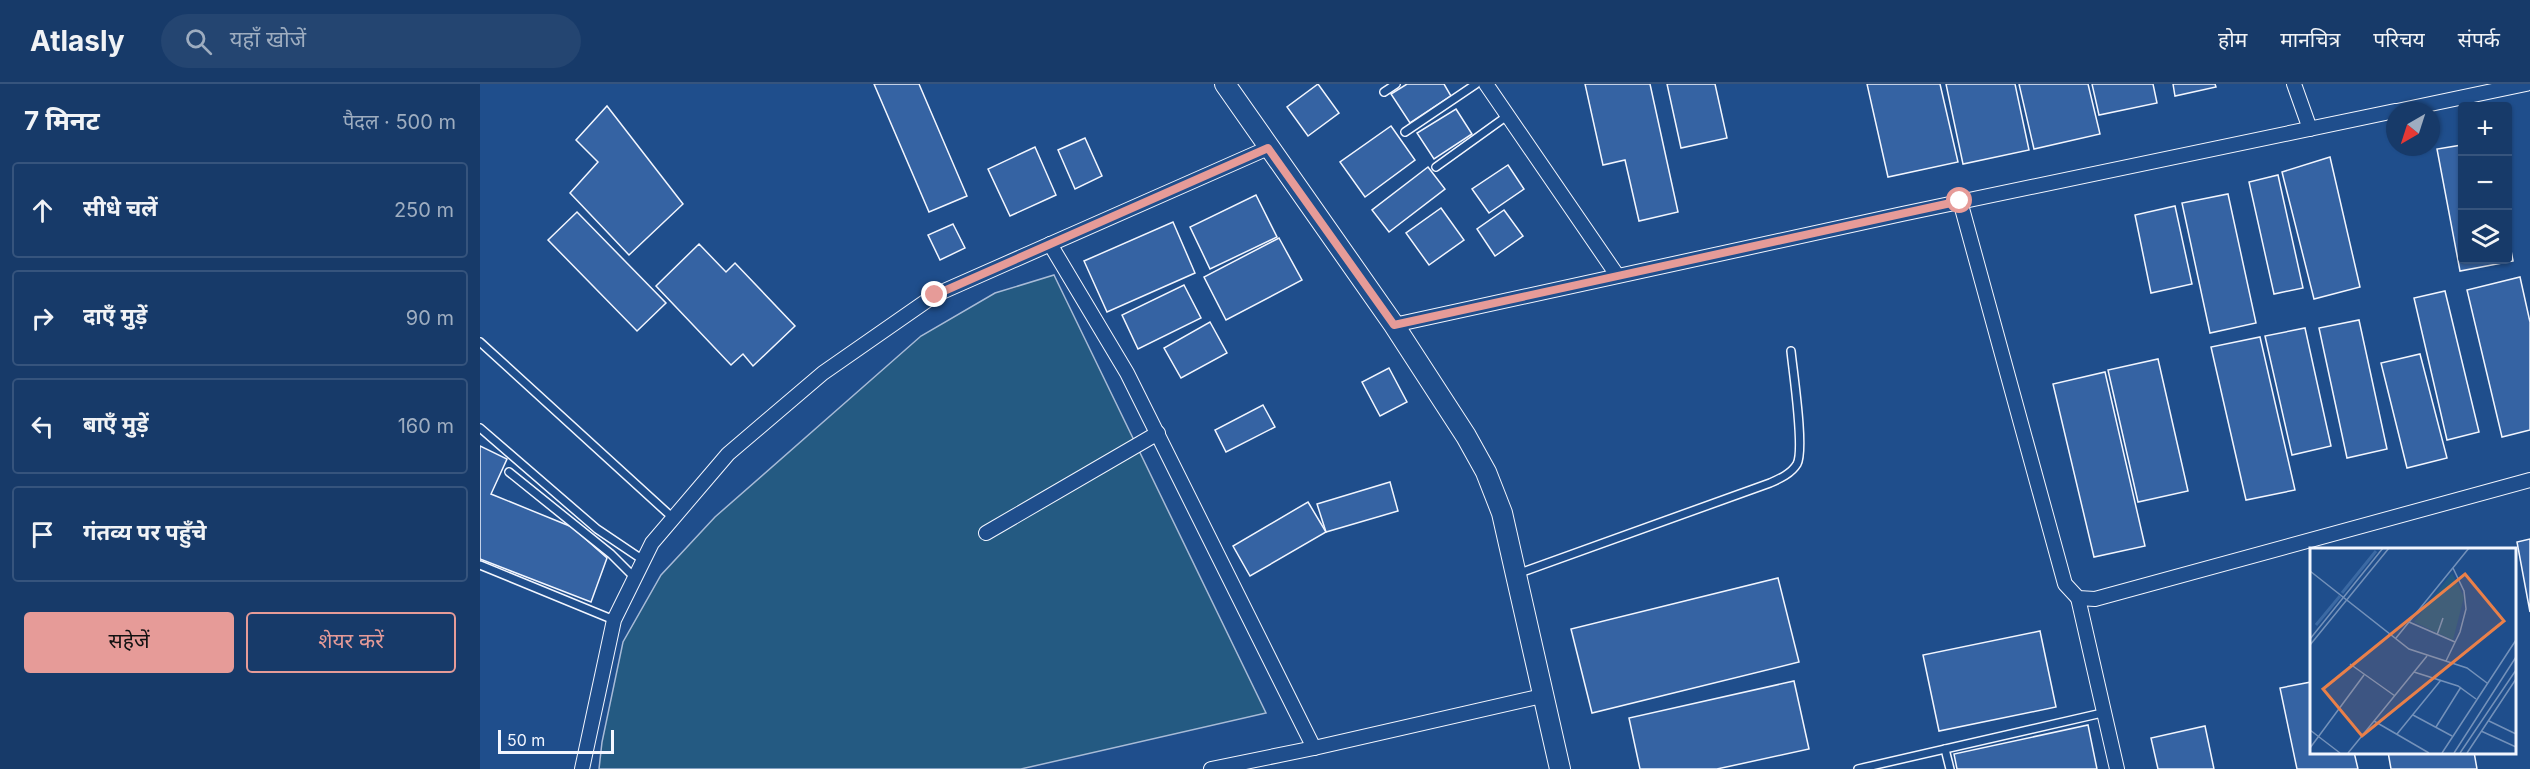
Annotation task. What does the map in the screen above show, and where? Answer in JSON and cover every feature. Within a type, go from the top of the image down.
[{"type":"street","points":[[1225,84],[1394,325],[1466,436],[1486,472],[1502,513],[1560,769]]},
{"type":"street","points":[[1486,84],[1617,275]]},
{"type":"street","points":[[2294,84],[2310,129]]},
{"type":"street","points":[[2439,102],[2526,84]]},
{"type":"street","points":[[1394,325],[1960,201],[2386,113]]},
{"type":"street","points":[[582,769],[614,620],[652,543],[728,454],[824,373],[935,295],[1268,148]]},
{"type":"street","points":[[1960,201],[2065,584],[2078,598],[2102,713],[2117,769]]},
{"type":"street","points":[[1050,244],[1127,373],[1314,748]]},
{"type":"street","points":[[986,533],[1158,433]]},
{"type":"street","points":[[2078,598],[2096,600],[2530,480]]},
{"type":"street","points":[[1211,769],[1542,696]]},
{"type":"lane","points":[[1384,92],[1396,84]]},
{"type":"lane","points":[[1406,132],[1476,84]]},
{"type":"lane","points":[[1436,166],[1507,116]]},
{"type":"lane","points":[[480,342],[673,518]]},
{"type":"lane","points":[[1515,575],[1770,483],[1787,474],[1797,464],[1800,447],[1791,351]]},
{"type":"lane","points":[[480,428],[597,529],[643,560]]},
{"type":"lane","points":[[509,472],[611,554],[635,578]]},
{"type":"lane","points":[[480,565],[614,620]]},
{"type":"lane","points":[[1858,769],[2102,713]]},
{"type":"lane","points":[[1945,749],[1950,769]]},
{"type":"shaded area","points":[[1054,275],[1266,713],[1021,769],[599,769],[602,742],[623,642],[661,575],[715,517],[921,336],[995,293]]},
{"type":"building","points":[[874,84],[919,84],[967,196],[929,212]]},
{"type":"building","points":[[1318,84],[1339,113],[1308,136],[1287,107]]},
{"type":"building","points":[[1407,84],[1444,84],[1451,96],[1410,123],[1391,94]]},
{"type":"building","points":[[1585,84],[1650,84],[1678,212],[1639,221],[1625,160],[1603,165]]},
{"type":"building","points":[[1667,84],[1715,84],[1727,138],[1681,148]]},
{"type":"building","points":[[1867,84],[1940,84],[1958,162],[1888,177]]},
{"type":"building","points":[[1946,84],[2015,84],[2029,150],[1963,164]]},
{"type":"building","points":[[2019,84],[2088,84],[2100,134],[2034,149]]},
{"type":"building","points":[[2092,84],[2153,84],[2157,103],[2099,115]]},
{"type":"building","points":[[2173,84],[2215,84],[2216,87],[2175,96]]},
{"type":"building","points":[[607,106],[683,204],[629,255],[570,193],[598,162],[576,140]]},
{"type":"building","points":[[1456,109],[1472,134],[1434,159],[1417,133]]},
{"type":"building","points":[[1391,126],[1415,160],[1365,197],[1340,162]]},
{"type":"building","points":[[1085,138],[1102,176],[1075,189],[1058,150]]},
{"type":"building","points":[[2458,146],[2458,260],[2438,156],[2440,149]]},
{"type":"building","points":[[1035,147],[1056,195],[1010,216],[988,169]]},
{"type":"building","points":[[2330,157],[2360,287],[2314,299],[2282,172]]},
{"type":"building","points":[[1508,165],[1524,189],[1489,213],[1472,189]]},
{"type":"building","points":[[1428,167],[1445,189],[1389,232],[1372,210]]},
{"type":"building","points":[[2278,175],[2303,288],[2274,294],[2249,182]]},
{"type":"building","points":[[2228,194],[2256,323],[2210,333],[2182,203]]},
{"type":"building","points":[[1256,195],[1277,237],[1210,269],[1190,227]]},
{"type":"building","points":[[2175,206],[2192,284],[2151,293],[2135,215]]},
{"type":"building","points":[[1441,208],[1464,240],[1429,265],[1406,233]]},
{"type":"building","points":[[1504,210],[1523,236],[1495,256],[1477,229]]},
{"type":"building","points":[[577,212],[666,303],[637,331],[548,240]]},
{"type":"building","points":[[1173,222],[1195,273],[1107,312],[1084,261]]},
{"type":"building","points":[[953,224],[965,248],[940,260],[928,235]]},
{"type":"building","points":[[1279,238],[1302,280],[1226,320],[1204,277]]},
{"type":"building","points":[[699,244],[726,272],[735,263],[795,326],[753,366],[743,354],[731,365],[656,286]]},
{"type":"building","points":[[2459,264],[2497,264],[2460,271]]},
{"type":"building","points":[[2520,277],[2530,322],[2530,430],[2502,437],[2467,290]]},
{"type":"building","points":[[1184,285],[1201,318],[1138,349],[1122,315]]},
{"type":"building","points":[[2445,291],[2479,432],[2447,440],[2414,298]]},
{"type":"building","points":[[2359,320],[2387,449],[2347,458],[2319,328]]},
{"type":"building","points":[[1210,322],[1227,353],[1181,378],[1164,348]]},
{"type":"building","points":[[2305,328],[2331,446],[2292,455],[2265,336]]},
{"type":"building","points":[[2260,337],[2295,490],[2246,500],[2211,347]]},
{"type":"building","points":[[2420,354],[2447,458],[2407,468],[2381,363]]},
{"type":"building","points":[[2158,359],[2188,491],[2138,502],[2108,370]]},
{"type":"building","points":[[1389,368],[1407,402],[1380,416],[1362,382]]},
{"type":"building","points":[[2105,372],[2145,546],[2094,557],[2053,384]]},
{"type":"building","points":[[1263,405],[1275,427],[1226,452],[1215,430]]},
{"type":"building","points":[[480,446],[507,459],[491,494],[572,527],[607,558],[591,602],[480,559]]},
{"type":"building","points":[[1390,482],[1398,511],[1326,532],[1317,504]]},
{"type":"building","points":[[1308,502],[1326,532],[1250,576],[1233,546]]},
{"type":"building","points":[[2530,539],[2530,612],[2517,542]]},
{"type":"building","points":[[1778,578],[1799,662],[1592,713],[1571,629]]},
{"type":"building","points":[[2040,631],[2056,707],[1939,731],[1923,655]]},
{"type":"building","points":[[1794,681],[1809,749],[1717,769],[1640,769],[1629,718]]},
{"type":"building","points":[[2310,682],[2310,754],[2354,754],[2358,769],[2297,769],[2280,688]]},
{"type":"building","points":[[2088,725],[2097,769],[1957,769],[1954,754]]},
{"type":"building","points":[[2205,726],[2214,769],[2158,769],[2151,738]]},
{"type":"building","points":[[2388,754],[2474,754],[2477,769],[2391,769]]},
{"type":"route","points":[[935,295],[1268,148],[1394,325],[1960,201]]}]
